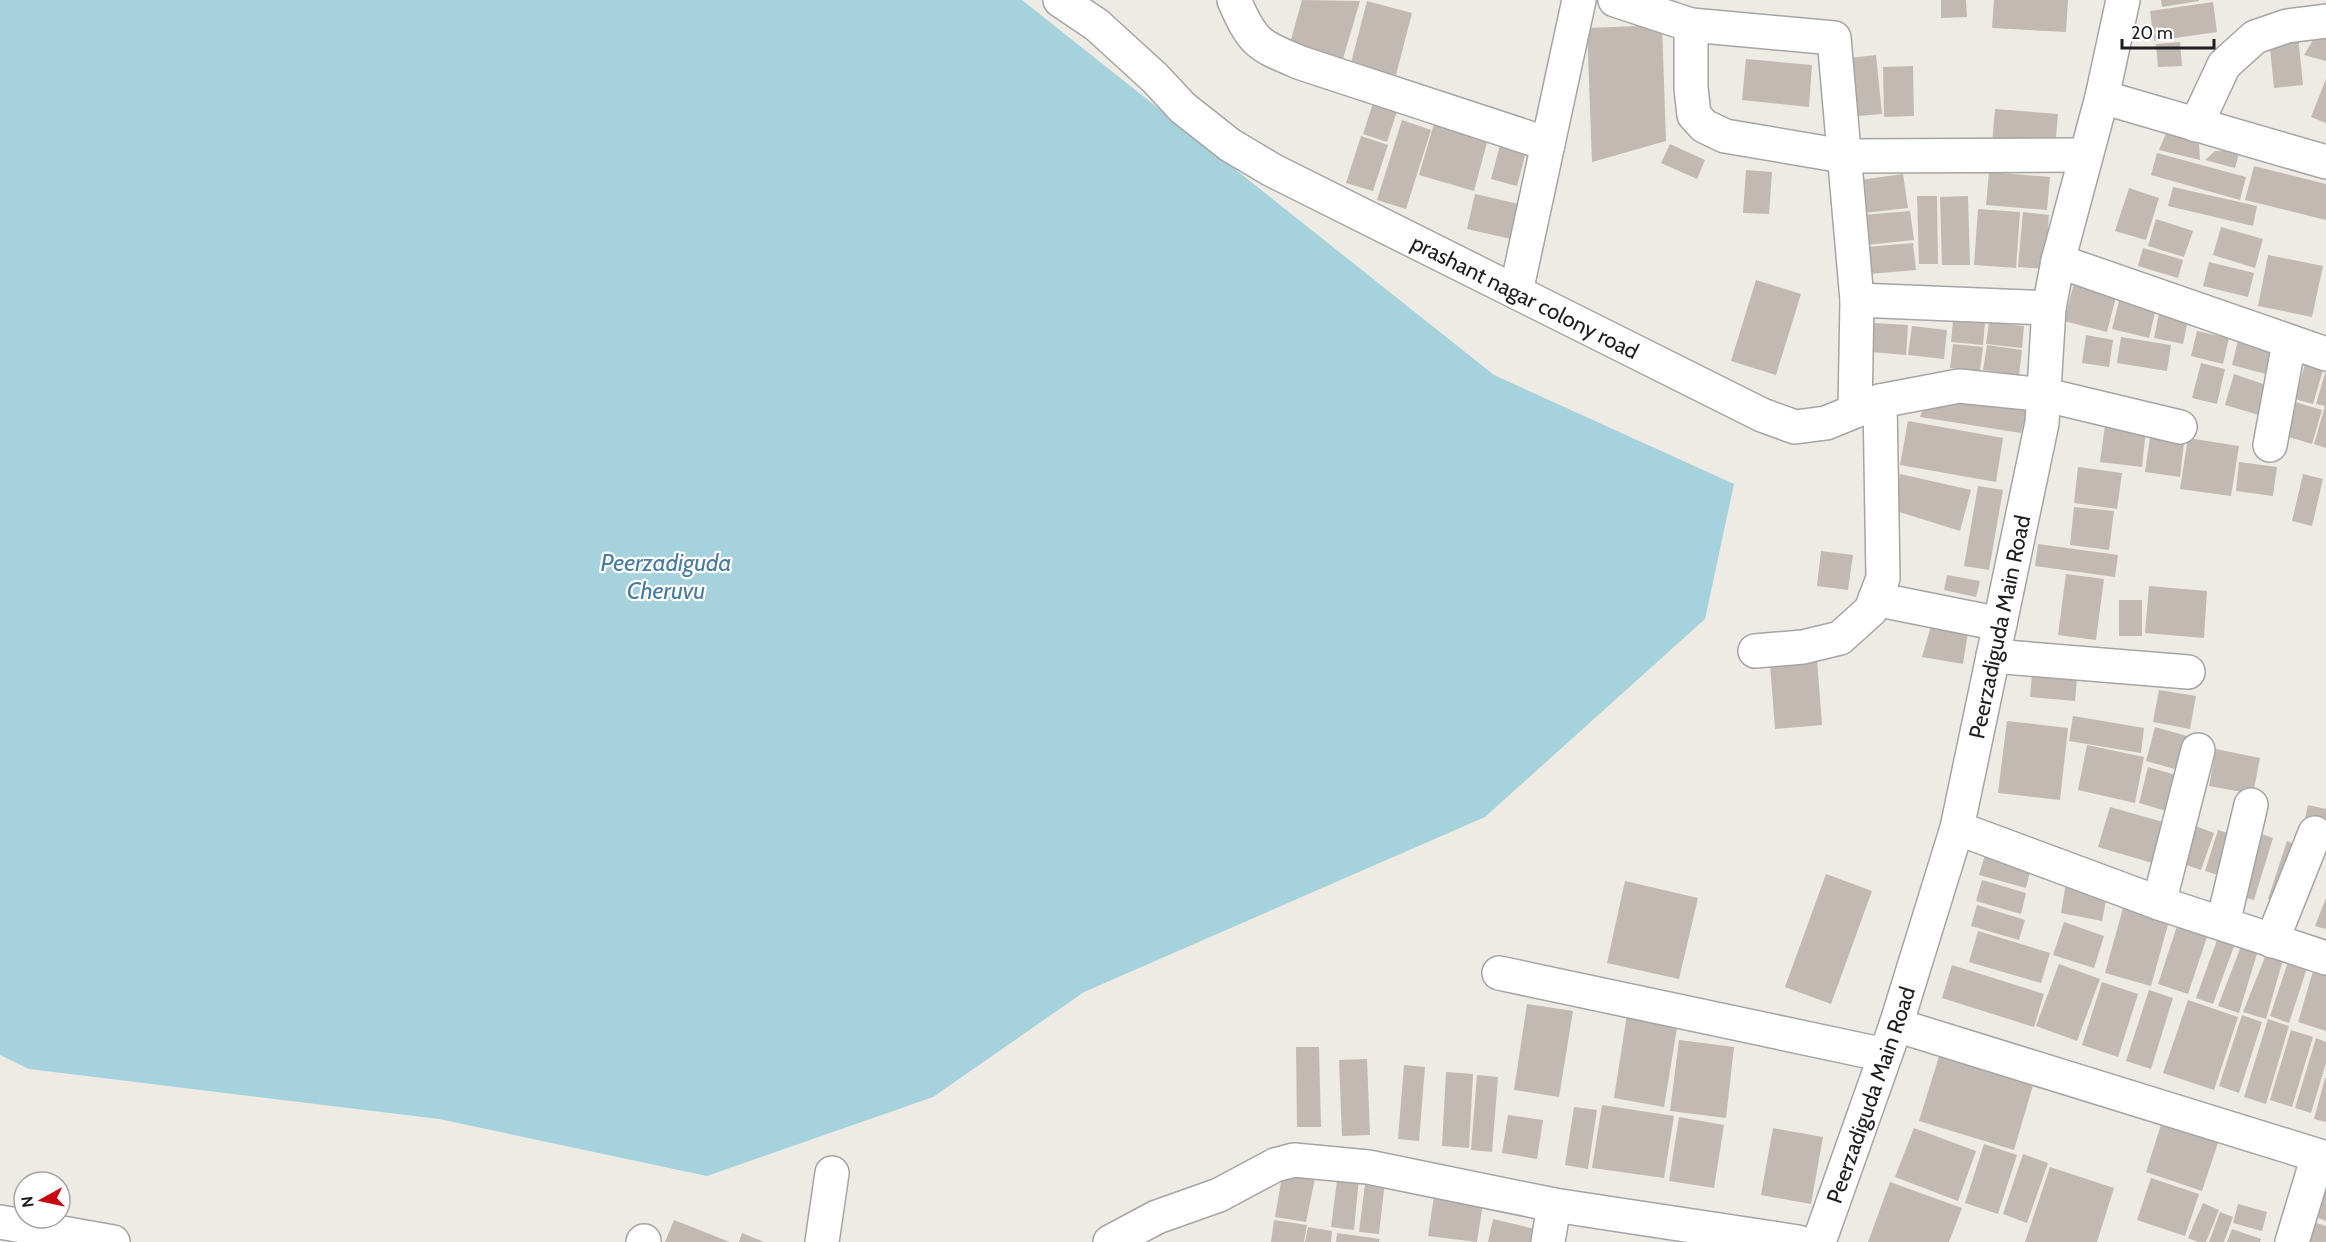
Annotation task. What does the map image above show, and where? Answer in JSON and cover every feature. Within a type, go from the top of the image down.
[{"type":"street","name":"prashant nagar colony road","points":[[1060,0],[1097,25],[1155,78],[1183,108],[1230,145],[1272,170],[1762,415],[1795,427],[1826,423],[1868,405],[1959,386],[2046,396],[2180,427]]},
{"type":"street","points":[[1234,0],[1246,28],[1263,47],[1301,63],[1548,144]]},
{"type":"street","points":[[1516,292],[1579,0]]},
{"type":"street","points":[[1615,0],[1691,25],[1834,38],[1883,578],[1871,610],[1840,638],[1803,647],[1755,651]]},
{"type":"street","name":"Peerzadiguda Main Road","points":[[1820,1242],[1896,1025],[1957,828],[2042,423],[2046,396],[2049,308],[2058,261],[2102,98],[2122,0]]},
{"type":"street","points":[[2196,125],[2224,65],[2255,37],[2287,26],[2326,21]]},
{"type":"street","points":[[1691,25],[1694,116],[1704,126],[1725,136],[1843,156],[2085,155]]},
{"type":"street","points":[[2102,98],[2326,162]]},
{"type":"street","points":[[2058,261],[2326,354]]},
{"type":"street","points":[[1857,300],[2049,308]]},
{"type":"street","points":[[2270,445],[2289,343]]},
{"type":"street","points":[[1875,599],[2000,624]]},
{"type":"street","points":[[1993,656],[2188,672]]},
{"type":"street","points":[[2159,903],[2198,750]]},
{"type":"street","points":[[2223,922],[2251,805]]},
{"type":"street","points":[[1957,828],[2159,903],[2223,922],[2326,958]]},
{"type":"street","points":[[2272,941],[2315,833]]},
{"type":"street","points":[[1499,973],[1885,1055]]},
{"type":"street","points":[[1896,1025],[2322,1157],[2292,1242]]},
{"type":"street","points":[[1110,1242],[1158,1217],[1219,1195],[1275,1165],[1294,1160],[1368,1167],[1554,1205],[1798,1242]]},
{"type":"street","points":[[822,1242],[832,1173]]},
{"type":"street","points":[[1548,1242],[1554,1205]]},
{"type":"street","points":[[0,1222],[113,1242]]},
{"type":"water","name":"Peerzadiguda Cheruvu","points":[[0,0],[1022,0],[1494,375],[1734,484],[1705,619],[1485,817],[1084,992],[933,1097],[707,1176],[439,1119],[29,1069],[0,1055]]},
{"type":"building","points":[[1302,0],[1360,1],[1343,59],[1290,43]]},
{"type":"building","points":[[1941,0],[1966,0],[1967,17],[1941,18]]},
{"type":"building","points":[[1994,0],[2068,0],[2066,32],[1992,28]]},
{"type":"building","points":[[2161,0],[2199,0],[2199,1],[2162,7]]},
{"type":"building","points":[[1367,1],[1412,13],[1396,75],[1351,63]]},
{"type":"building","points":[[2213,2],[2217,32],[2154,41],[2150,11]]},
{"type":"building","points":[[1662,25],[1666,141],[1592,162],[1587,28]]},
{"type":"building","points":[[2326,28],[2326,61],[2304,55],[2319,30]]},
{"type":"building","points":[[2298,35],[2303,85],[2274,88],[2269,38]]},
{"type":"building","points":[[2180,42],[2182,66],[2158,67],[2156,44]]},
{"type":"building","points":[[1876,55],[1882,114],[1846,117],[1840,59]]},
{"type":"building","points":[[1746,59],[1812,65],[1809,107],[1742,100]]},
{"type":"building","points":[[1913,66],[1914,116],[1884,117],[1883,67]]},
{"type":"building","points":[[2326,79],[2326,123],[2311,117]]},
{"type":"building","points":[[1375,97],[1399,105],[1387,142],[1363,134]]},
{"type":"building","points":[[1995,109],[2058,114],[2055,149],[1992,144]]},
{"type":"building","points":[[1402,120],[1431,130],[1406,209],[1377,200]]},
{"type":"building","points":[[1435,120],[1489,135],[1474,191],[1419,175]]},
{"type":"building","points":[[2166,133],[2199,144],[2200,160],[2159,150]]},
{"type":"building","points":[[1361,136],[1388,145],[1373,191],[1346,183]]},
{"type":"building","points":[[1670,144],[1705,160],[1697,179],[1661,163]]},
{"type":"building","points":[[1500,145],[1526,152],[1517,186],[1491,179]]},
{"type":"building","points":[[2240,150],[2235,168],[2205,160],[2215,151]]},
{"type":"building","points":[[2157,153],[2246,177],[2240,200],[2151,175]]},
{"type":"building","points":[[2254,166],[2326,184],[2326,220],[2245,200]]},
{"type":"building","points":[[1746,170],[1772,172],[1769,214],[1743,213]]},
{"type":"building","points":[[1989,172],[2050,177],[2047,210],[1986,205]]},
{"type":"building","points":[[1903,174],[1908,208],[1864,213],[1860,180]]},
{"type":"building","points":[[2173,187],[2257,206],[2253,226],[2168,206]]},
{"type":"building","points":[[2129,188],[2159,198],[2146,240],[2115,231]]},
{"type":"building","points":[[1475,194],[1519,204],[1511,239],[1467,229]]},
{"type":"building","points":[[1917,196],[1937,196],[1938,264],[1919,264]]},
{"type":"building","points":[[1968,196],[1970,265],[1942,265],[1940,197]]},
{"type":"building","points":[[1978,209],[2020,212],[2016,268],[1974,265]]},
{"type":"building","points":[[1910,211],[1914,240],[1866,245],[1863,215]]},
{"type":"building","points":[[2023,212],[2049,215],[2045,269],[2018,267]]},
{"type":"building","points":[[2156,219],[2193,231],[2184,257],[2148,246]]},
{"type":"building","points":[[2221,227],[2263,239],[2255,268],[2213,255]]},
{"type":"building","points":[[1913,243],[1916,270],[1869,274],[1867,247]]},
{"type":"building","points":[[2143,248],[2183,260],[2178,278],[2138,266]]},
{"type":"building","points":[[2268,255],[2323,266],[2312,317],[2258,306]]},
{"type":"building","points":[[2209,262],[2254,273],[2248,297],[2203,286]]},
{"type":"building","points":[[1756,280],[1801,294],[1776,375],[1731,361]]},
{"type":"building","points":[[2074,283],[2117,293],[2107,332],[2064,321]]},
{"type":"building","points":[[2119,301],[2156,309],[2149,338],[2112,329]]},
{"type":"building","points":[[2160,308],[2189,315],[2183,344],[2154,338]]},
{"type":"building","points":[[1953,320],[1985,323],[1983,345],[1951,342]]},
{"type":"building","points":[[1989,322],[2024,326],[2022,348],[1986,344]]},
{"type":"building","points":[[1874,323],[1908,325],[1906,355],[1872,352]]},
{"type":"building","points":[[1912,326],[1947,330],[1944,359],[1908,355]]},
{"type":"building","points":[[2197,331],[2229,338],[2223,364],[2191,356]]},
{"type":"building","points":[[2086,335],[2113,340],[2109,367],[2082,363]]},
{"type":"building","points":[[2239,336],[2280,346],[2273,376],[2232,365]]},
{"type":"building","points":[[2121,337],[2171,345],[2167,371],[2117,363]]},
{"type":"building","points":[[1953,344],[1983,347],[1980,371],[1950,368]]},
{"type":"building","points":[[1987,345],[2022,350],[2019,375],[1983,370]]},
{"type":"building","points":[[2201,363],[2225,369],[2217,404],[2192,398]]},
{"type":"building","points":[[2305,364],[2323,370],[2313,404],[2295,399]]},
{"type":"building","points":[[2326,370],[2326,448],[2314,444],[2325,406],[2316,404]]},
{"type":"building","points":[[2234,374],[2269,386],[2259,415],[2225,405]]},
{"type":"building","points":[[1927,400],[2030,407],[2021,433],[1920,417]]},
{"type":"building","points":[[2295,402],[2322,410],[2312,444],[2285,436]]},
{"type":"building","points":[[1908,421],[2003,438],[1996,482],[1900,465]]},
{"type":"building","points":[[2105,425],[2146,430],[2142,467],[2100,462]]},
{"type":"building","points":[[2151,430],[2185,435],[2180,477],[2145,472]]},
{"type":"building","points":[[2188,438],[2239,446],[2231,496],[2180,489]]},
{"type":"building","points":[[2239,462],[2277,467],[2273,496],[2236,491]]},
{"type":"building","points":[[2078,467],[2122,473],[2117,509],[2074,503]]},
{"type":"building","points":[[1900,474],[1971,490],[1960,531],[1893,510]]},
{"type":"building","points":[[2303,474],[2323,479],[2312,526],[2292,521]]},
{"type":"building","points":[[1978,486],[2003,490],[1989,570],[1964,566]]},
{"type":"building","points":[[2074,507],[2114,511],[2109,550],[2070,545]]},
{"type":"building","points":[[2038,544],[2118,555],[2115,577],[2035,566]]},
{"type":"building","points":[[1821,551],[1853,555],[1848,590],[1817,586]]},
{"type":"building","points":[[2066,574],[2104,579],[2096,640],[2058,635]]},
{"type":"building","points":[[1947,575],[1980,581],[1976,597],[1944,590]]},
{"type":"building","points":[[2149,586],[2207,591],[2204,638],[2145,633]]},
{"type":"building","points":[[2119,600],[2142,600],[2142,636],[2119,636]]},
{"type":"building","points":[[1931,626],[1968,632],[1963,664],[1922,657]]},
{"type":"building","points":[[1817,660],[1822,725],[1775,729],[1770,664]]},
{"type":"building","points":[[2032,675],[2077,679],[2075,701],[2030,697]]},
{"type":"building","points":[[2159,690],[2196,696],[2190,729],[2153,722]]},
{"type":"building","points":[[2073,716],[2144,728],[2141,753],[2069,741]]},
{"type":"building","points":[[2007,721],[2068,728],[2060,800],[1998,793]]},
{"type":"building","points":[[2155,727],[2187,736],[2178,770],[2146,761]]},
{"type":"building","points":[[2087,745],[2144,757],[2135,803],[2078,790]]},
{"type":"building","points":[[2216,749],[2260,758],[2253,794],[2209,786]]},
{"type":"building","points":[[2148,767],[2176,775],[2166,811],[2139,803]]},
{"type":"building","points":[[2308,805],[2326,809],[2326,828],[2304,824]]},
{"type":"building","points":[[2110,807],[2170,824],[2159,865],[2098,847]]},
{"type":"building","points":[[2185,822],[2214,833],[2201,870],[2172,860]]},
{"type":"building","points":[[2218,830],[2234,835],[2221,876],[2205,871]]},
{"type":"building","points":[[2259,833],[2273,838],[2254,900],[2240,896]]},
{"type":"building","points":[[2287,841],[2299,846],[2280,903],[2268,899]]},
{"type":"building","points":[[1986,851],[2032,864],[2026,888],[1979,875]]},
{"type":"building","points":[[1826,874],[1872,891],[1831,1004],[1785,987]]},
{"type":"building","points":[[1982,880],[2026,893],[2021,914],[1976,901]]},
{"type":"building","points":[[1625,881],[1698,898],[1679,979],[1607,963]]},
{"type":"building","points":[[2066,882],[2106,900],[2102,921],[2061,913]]},
{"type":"building","points":[[2326,898],[2326,929],[2315,926]]},
{"type":"building","points":[[1977,905],[2025,920],[2019,940],[1971,926]]},
{"type":"building","points":[[2123,908],[2169,921],[2151,986],[2105,973]]},
{"type":"building","points":[[2180,917],[2210,928],[2188,994],[2158,984]]},
{"type":"building","points":[[2064,922],[2104,936],[2094,968],[2053,955]]},
{"type":"building","points":[[1978,931],[2050,953],[2041,983],[1969,962]]},
{"type":"building","points":[[2220,932],[2237,938],[2213,1004],[2196,998]]},
{"type":"building","points":[[2243,941],[2259,947],[2239,1013],[2218,1006]]},
{"type":"building","points":[[2269,947],[2285,953],[2266,1019],[2243,1012]]},
{"type":"building","points":[[2290,956],[2309,962],[2289,1023],[2270,1016]]},
{"type":"building","points":[[2059,964],[2100,979],[2077,1041],[2036,1026]]},
{"type":"building","points":[[1952,965],[2044,994],[2034,1027],[1942,998]]},
{"type":"building","points":[[2314,968],[2326,972],[2326,1031],[2298,1022]]},
{"type":"building","points":[[2102,982],[2138,994],[2118,1057],[2082,1045]]},
{"type":"building","points":[[2149,990],[2173,998],[2151,1069],[2126,1061]]},
{"type":"building","points":[[2188,1000],[2238,1017],[2214,1090],[2163,1073]]},
{"type":"building","points":[[1527,1004],[1573,1011],[1559,1097],[1514,1090]]},
{"type":"building","points":[[1628,1008],[1679,1016],[1664,1107],[1614,1098]]},
{"type":"building","points":[[2242,1015],[2262,1022],[2239,1093],[2219,1086]]},
{"type":"building","points":[[2268,1019],[2289,1026],[2266,1104],[2244,1097]]},
{"type":"building","points":[[2291,1030],[2313,1037],[2292,1107],[2270,1100]]},
{"type":"building","points":[[2316,1038],[2326,1042],[2326,1063],[2311,1113],[2295,1108]]},
{"type":"building","points":[[1679,1040],[1734,1047],[1726,1118],[1670,1111]]},
{"type":"building","points":[[1296,1047],[1319,1047],[1321,1127],[1297,1127]]},
{"type":"building","points":[[1940,1053],[2034,1082],[2014,1150],[1919,1121]]},
{"type":"building","points":[[1367,1059],[1370,1135],[1342,1136],[1339,1060]]},
{"type":"building","points":[[1404,1065],[1425,1067],[1419,1141],[1398,1139]]},
{"type":"building","points":[[1446,1072],[1473,1074],[1469,1148],[1442,1146]]},
{"type":"building","points":[[1477,1075],[1498,1077],[1492,1152],[1471,1150]]},
{"type":"building","points":[[2326,1078],[2326,1122],[2314,1119]]},
{"type":"building","points":[[1602,1105],[1674,1116],[1664,1178],[1592,1168]]},
{"type":"building","points":[[1574,1107],[1597,1110],[1588,1169],[1565,1165]]},
{"type":"building","points":[[2165,1112],[2222,1131],[2202,1191],[2146,1172]]},
{"type":"building","points":[[1508,1115],[1543,1120],[1537,1159],[1502,1153]]},
{"type":"building","points":[[1679,1117],[1724,1125],[1714,1188],[1669,1181]]},
{"type":"building","points":[[1773,1128],[1823,1137],[1811,1204],[1761,1195]]},
{"type":"building","points":[[1914,1128],[1976,1151],[1958,1201],[1895,1177]]},
{"type":"building","points":[[1984,1144],[2017,1155],[1998,1214],[1965,1203]]},
{"type":"building","points":[[2023,1154],[2048,1163],[2027,1223],[2003,1214]]},
{"type":"building","points":[[1284,1165],[1317,1169],[1306,1222],[1275,1217]]},
{"type":"building","points":[[2050,1167],[2114,1188],[2097,1242],[2025,1242]]},
{"type":"building","points":[[1338,1173],[1359,1178],[1354,1230],[1331,1227]]},
{"type":"building","points":[[1366,1176],[1385,1181],[1379,1234],[1359,1232]]},
{"type":"building","points":[[2151,1178],[2199,1194],[2185,1236],[2137,1220]]},
{"type":"building","points":[[2326,1178],[2326,1221],[2313,1216]]},
{"type":"building","points":[[1890,1182],[1962,1208],[1949,1242],[1868,1242]]},
{"type":"building","points":[[1434,1196],[1483,1203],[1477,1242],[1428,1236]]},
{"type":"building","points":[[2203,1203],[2219,1210],[2206,1242],[2198,1242],[2188,1238]]},
{"type":"building","points":[[2238,1204],[2267,1212],[2262,1231],[2233,1223]]},
{"type":"building","points":[[2220,1212],[2233,1217],[2224,1242],[2209,1242]]},
{"type":"building","points":[[1493,1219],[1535,1229],[1532,1242],[1488,1242]]},
{"type":"building","points":[[674,1220],[730,1242],[665,1242]]},
{"type":"building","points":[[1274,1220],[1307,1225],[1304,1242],[1271,1242]]},
{"type":"building","points":[[2310,1221],[2326,1226],[2326,1242],[2302,1242]]},
{"type":"building","points":[[1308,1227],[1332,1231],[1331,1242],[1305,1242]]},
{"type":"building","points":[[2232,1229],[2261,1239],[2260,1242],[2227,1242]]},
{"type":"building","points":[[742,1233],[764,1242],[739,1242]]},
{"type":"building","points":[[1337,1233],[1380,1239],[1379,1242],[1336,1242]]}]
